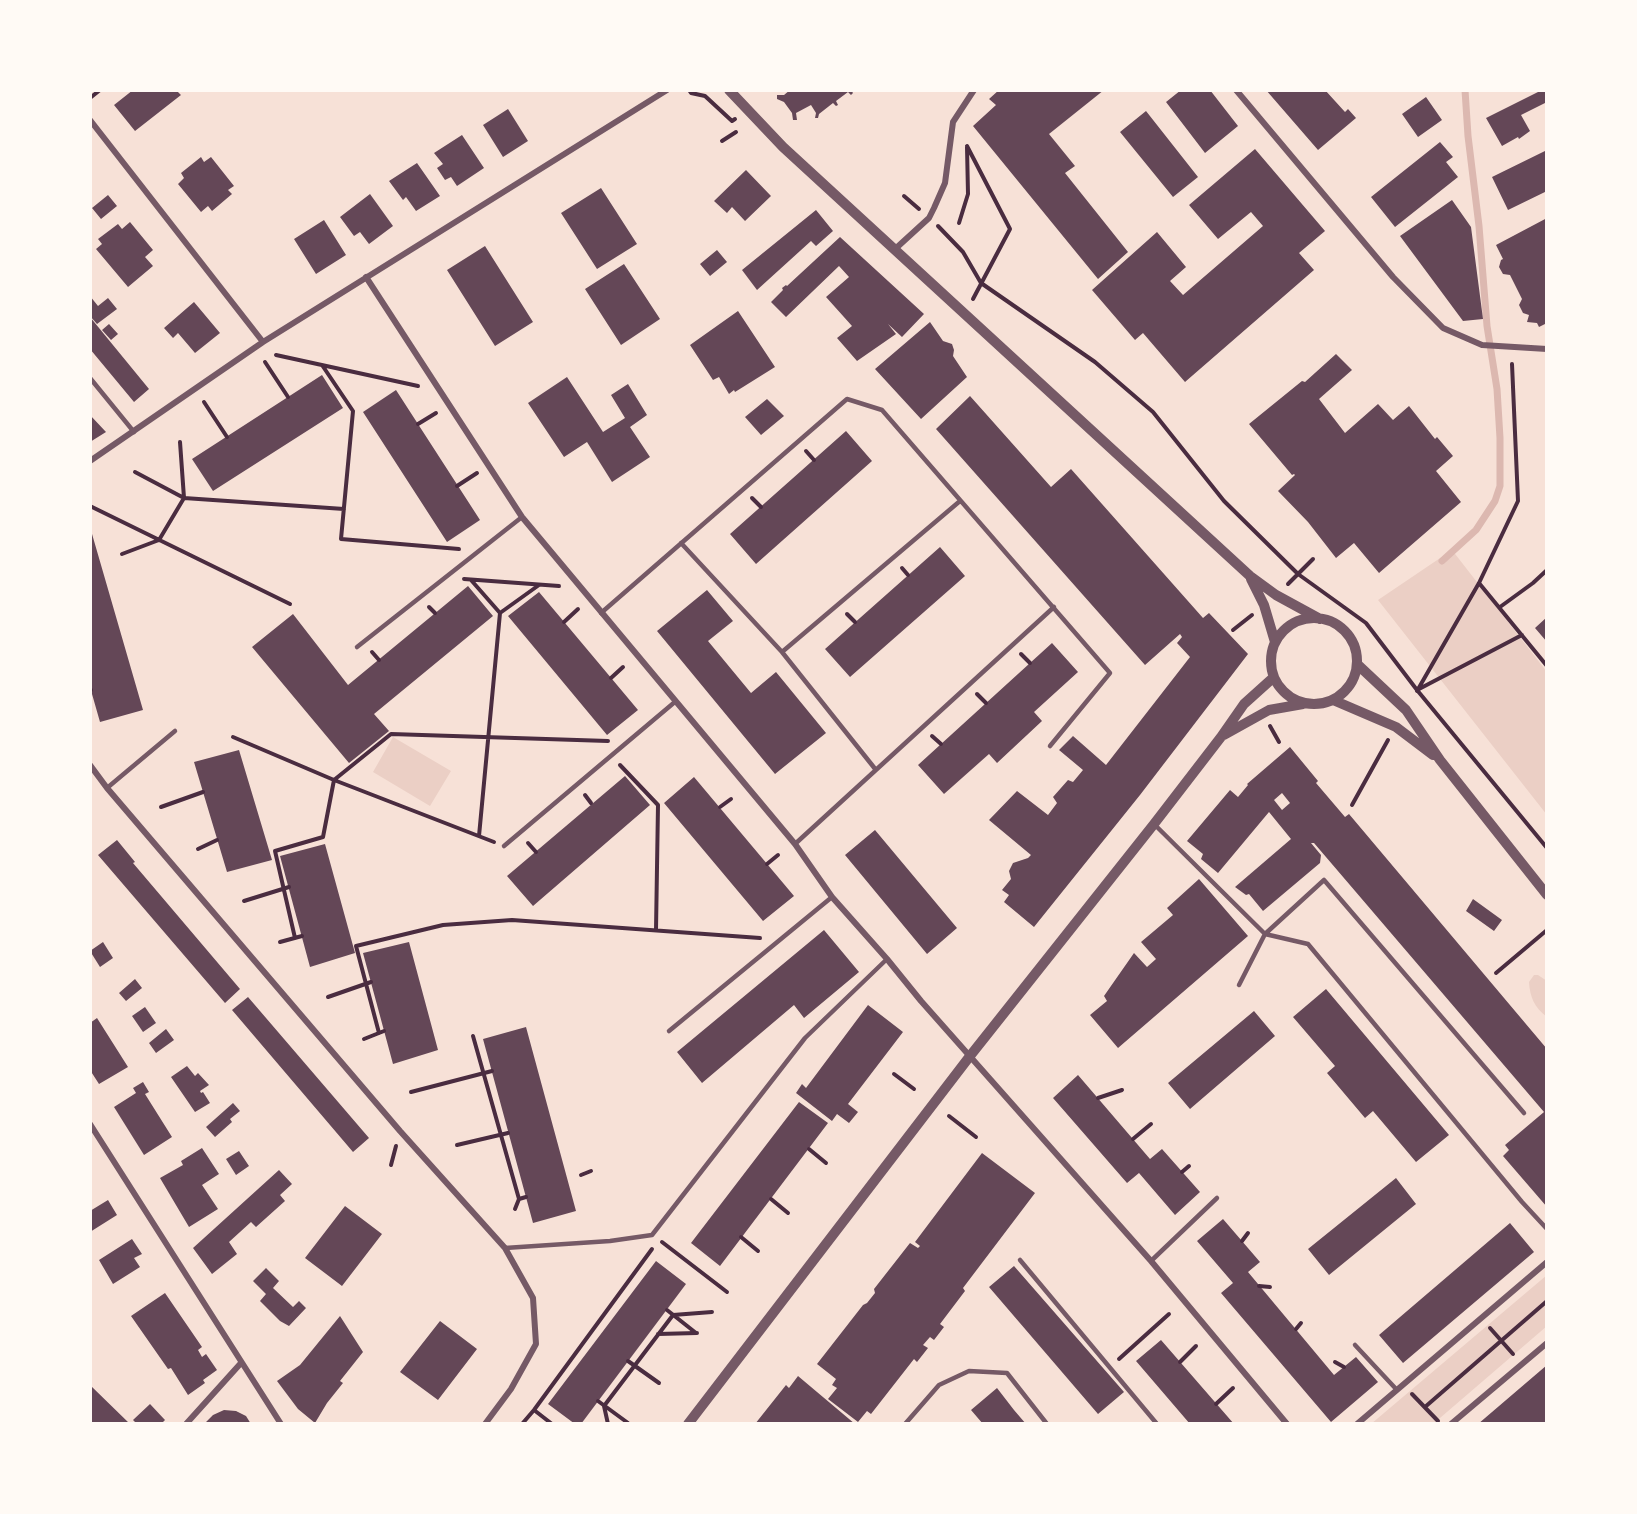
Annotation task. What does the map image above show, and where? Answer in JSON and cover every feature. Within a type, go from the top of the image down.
[{"type":"street","points":[[90,461],[263,342],[667,90]]},
{"type":"street","points":[[729,90],[783,147],[1250,576],[1276,595],[1320,619]]},
{"type":"street","points":[[894,250],[929,218],[945,183],[953,122],[974,90]]},
{"type":"street","points":[[1236,90],[1393,277],[1443,328],[1482,345],[1547,349]]},
{"type":"street","points":[[90,120],[263,342]]},
{"type":"street","points":[[366,277],[522,517],[795,844],[832,897],[1151,1261],[1287,1424]]},
{"type":"street","points":[[1250,576],[1264,605],[1275,642],[1271,666],[1274,677],[1281,689],[1292,698],[1305,704]]},
{"type":"street","points":[[1221,737],[1269,710],[1333,700],[1350,686],[1357,664],[1356,651],[1347,635],[1332,622],[1307,619],[1294,623],[1283,631],[1275,642]]},
{"type":"street","points":[[1357,664],[1406,710],[1440,760],[1547,896]]},
{"type":"street","points":[[688,1424],[970,1056],[1154,824],[1244,704],[1274,677]]},
{"type":"street","points":[[1333,700],[1396,727],[1440,760]]},
{"type":"street","points":[[90,765],[107,788],[400,1131],[505,1248],[533,1298],[536,1344],[511,1389],[485,1424]]},
{"type":"street","points":[[90,1124],[280,1424]]},
{"type":"street","points":[[1357,1424],[1547,1262]]},
{"type":"street","points":[[1450,1424],[1547,1343]]},
{"type":"street","points":[[186,1424],[242,1363]]},
{"type":"lane","points":[[90,378],[134,432]]},
{"type":"lane","points":[[601,613],[847,399],[882,410],[1110,674],[1050,746]]},
{"type":"lane","points":[[782,652],[960,501]]},
{"type":"lane","points":[[357,647],[522,517]]},
{"type":"lane","points":[[681,543],[782,652],[876,770]]},
{"type":"lane","points":[[795,844],[1054,607]]},
{"type":"lane","points":[[504,846],[676,701]]},
{"type":"lane","points":[[107,788],[175,731]]},
{"type":"lane","points":[[1154,824],[1264,934],[1308,944],[1522,1202],[1547,1229]]},
{"type":"lane","points":[[1239,985],[1264,934],[1324,880],[1524,1113]]},
{"type":"lane","points":[[669,1031],[832,897]]},
{"type":"lane","points":[[505,1248],[599,1242],[651,1235],[805,1038],[887,959]]},
{"type":"lane","points":[[1151,1261],[1217,1198]]},
{"type":"lane","points":[[1020,1260],[1157,1424]]},
{"type":"lane","points":[[1355,1345],[1397,1390]]},
{"type":"lane","points":[[905,1424],[939,1385],[969,1371],[1006,1373],[1047,1424]]},
{"type":"path","points":[[90,98],[100,90]]},
{"type":"path","points":[[689,90],[691,93],[705,96],[726,116]]},
{"type":"path","points":[[722,141],[736,132]]},
{"type":"path","points":[[959,223],[968,194],[968,137]]},
{"type":"path","points":[[967,146],[1010,229],[969,306]]},
{"type":"path","points":[[943,231],[963,252],[981,283],[1095,362],[1153,412],[1224,501],[1298,574],[1366,623],[1417,690],[1547,848]]},
{"type":"path","points":[[276,355],[418,386]]},
{"type":"path","points":[[265,362],[288,398]]},
{"type":"path","points":[[1414,696],[1479,583],[1518,501],[1512,364]]},
{"type":"path","points":[[322,365],[353,411],[341,539],[463,549],[471,558]]},
{"type":"path","points":[[204,402],[227,437]]},
{"type":"path","points":[[418,424],[436,413]]},
{"type":"path","points":[[122,554],[159,540],[184,498],[180,442]]},
{"type":"path","points":[[135,472],[184,498],[344,509]]},
{"type":"path","points":[[457,486],[477,473]]},
{"type":"path","points":[[90,506],[290,604]]},
{"type":"path","points":[[1286,587],[1313,559]]},
{"type":"path","points":[[1500,608],[1547,570]]},
{"type":"path","points":[[446,578],[559,586]]},
{"type":"path","points":[[470,579],[500,612],[479,836]]},
{"type":"path","points":[[1479,583],[1547,666]]},
{"type":"path","points":[[500,612],[539,585]]},
{"type":"path","points":[[564,622],[578,609]]},
{"type":"path","points":[[1233,630],[1259,609]]},
{"type":"path","points":[[1417,690],[1522,635]]},
{"type":"path","points":[[611,678],[623,667]]},
{"type":"path","points":[[1267,720],[1279,742]]},
{"type":"path","points":[[1352,805],[1392,732]]},
{"type":"path","points":[[296,938],[286,888],[275,851],[323,837],[334,780],[391,734],[615,741],[621,748]]},
{"type":"path","points":[[233,737],[334,780],[504,846]]},
{"type":"path","points":[[610,757],[658,805],[656,930]]},
{"type":"path","points":[[161,807],[203,792]]},
{"type":"path","points":[[720,807],[731,799]]},
{"type":"path","points":[[198,849],[217,840]]},
{"type":"path","points":[[767,864],[778,855]]},
{"type":"path","points":[[244,901],[286,888]]},
{"type":"path","points":[[379,1033],[369,983],[356,946],[443,925],[512,920],[766,939],[774,945]]},
{"type":"path","points":[[1496,973],[1547,930]]},
{"type":"path","points":[[280,942],[302,936]]},
{"type":"path","points":[[328,997],[369,983]]},
{"type":"path","points":[[364,1039],[384,1031]]},
{"type":"path","points":[[473,1036],[519,1199],[514,1209]]},
{"type":"path","points":[[411,1092],[492,1071]]},
{"type":"path","points":[[894,1074],[914,1089]]},
{"type":"path","points":[[1098,1098],[1122,1090]]},
{"type":"path","points":[[949,1116],[976,1137]]},
{"type":"path","points":[[1133,1139],[1151,1124]]},
{"type":"path","points":[[458,1146],[508,1133]]},
{"type":"path","points":[[809,1149],[826,1162]]},
{"type":"path","points":[[1182,1172],[1189,1166]]},
{"type":"path","points":[[581,1175],[591,1171]]},
{"type":"path","points":[[519,1199],[526,1197]]},
{"type":"path","points":[[771,1199],[788,1213]]},
{"type":"path","points":[[1242,1241],[1248,1233]]},
{"type":"path","points":[[741,1238],[758,1251]]},
{"type":"path","points":[[522,1424],[659,1240],[727,1292]]},
{"type":"path","points":[[1259,1286],[1270,1287]]},
{"type":"path","points":[[1425,1407],[1547,1301]]},
{"type":"path","points":[[658,1334],[697,1333],[667,1310]]},
{"type":"path","points":[[608,1424],[604,1406],[673,1315],[712,1312]]},
{"type":"path","points":[[1110,1368],[1169,1314]]},
{"type":"path","points":[[1481,1318],[1522,1364]]},
{"type":"path","points":[[1296,1329],[1301,1323]]},
{"type":"path","points":[[1180,1362],[1197,1346]]},
{"type":"path","points":[[628,1361],[659,1383]]},
{"type":"path","points":[[1335,1362],[1344,1367]]},
{"type":"path","points":[[1404,1385],[1440,1424]]},
{"type":"path","points":[[1216,1404],[1233,1388]]},
{"type":"path","points":[[598,1401],[628,1423]]},
{"type":"path","points":[[534,1410],[552,1424]]},
{"type":"shaded area","points":[[1452,550],[1547,672],[1547,815],[1378,600]]},
{"type":"shaded area","points":[[393,737],[451,771],[430,806],[373,772]]},
{"type":"shaded area","points":[[1534,975],[1547,981],[1547,1017],[1536,1005],[1530,992],[1529,982]]},
{"type":"shaded area","points":[[1547,1275],[1547,1326],[1433,1424],[1371,1424]]},
{"type":"building","points":[[133,90],[176,90],[181,95],[135,131],[114,105]]},
{"type":"building","points":[[790,90],[851,90],[853,93],[851,95],[848,92],[836,101],[838,105],[833,103],[819,114],[818,118],[815,118],[816,113],[811,105],[796,113],[797,120],[793,120],[792,113],[784,102],[777,99],[777,95],[784,95]]},
{"type":"building","points":[[999,90],[1104,90],[1049,134],[1075,166],[1065,173],[1128,252],[1098,279],[973,126],[996,105],[989,99]]},
{"type":"building","points":[[1181,90],[1210,90],[1238,126],[1205,153],[1166,102]]},
{"type":"building","points":[[1266,90],[1325,90],[1345,112],[1348,109],[1356,118],[1318,150]]},
{"type":"building","points":[[1542,90],[1547,90],[1547,102],[1521,115],[1530,131],[1519,139],[1518,137],[1502,146],[1486,118]]},
{"type":"building","points":[[1426,97],[1442,120],[1418,137],[1402,114]]},
{"type":"building","points":[[508,109],[528,141],[503,157],[483,125]]},
{"type":"building","points":[[1146,111],[1198,177],[1173,197],[1120,132]]},
{"type":"building","points":[[462,135],[484,168],[457,186],[451,177],[445,180],[437,168],[443,164],[434,153]]},
{"type":"building","points":[[1440,142],[1453,157],[1446,162],[1458,177],[1395,227],[1371,197]]},
{"type":"building","points":[[1255,149],[1325,231],[1299,253],[1314,270],[1185,382],[1143,333],[1135,340],[1092,290],[1157,232],[1186,267],[1170,281],[1183,295],[1263,226],[1251,212],[1218,239],[1189,205]]},
{"type":"building","points":[[1547,150],[1547,191],[1508,210],[1492,177]]},
{"type":"building","points":[[201,157],[204,162],[211,157],[234,186],[228,190],[232,194],[212,211],[208,206],[201,212],[178,184],[184,178],[181,173]]},
{"type":"building","points":[[417,163],[440,196],[416,211],[406,197],[403,200],[389,181]]},
{"type":"building","points":[[746,170],[771,196],[745,221],[732,207],[727,213],[714,201]]},
{"type":"building","points":[[601,188],[637,244],[597,269],[561,213]]},
{"type":"building","points":[[370,194],[393,226],[369,244],[360,232],[354,236],[340,217]]},
{"type":"building","points":[[108,195],[117,206],[101,219],[92,208]]},
{"type":"building","points":[[1452,200],[1471,227],[1483,319],[1463,321],[1400,236]]},
{"type":"building","points":[[816,210],[833,231],[816,246],[811,241],[757,290],[742,270]]},
{"type":"building","points":[[1547,218],[1547,323],[1539,327],[1537,323],[1527,322],[1529,315],[1523,313],[1519,305],[1522,299],[1510,275],[1503,274],[1499,267],[1503,259],[1496,245]]},
{"type":"building","points":[[324,220],[346,255],[316,274],[294,239]]},
{"type":"building","points":[[130,222],[153,250],[145,257],[153,266],[128,287],[96,249],[102,244],[98,239],[118,224],[122,229]]},
{"type":"building","points":[[840,237],[924,314],[902,337],[888,324],[896,334],[857,361],[837,338],[852,326],[826,297],[849,277],[839,266],[786,317],[771,302],[783,290],[782,288]]},
{"type":"building","points":[[485,246],[533,322],[495,346],[447,270]]},
{"type":"building","points":[[717,250],[727,262],[710,276],[700,264]]},
{"type":"building","points":[[624,264],[660,319],[621,345],[585,289]]},
{"type":"building","points":[[90,296],[98,306],[108,298],[117,309],[97,324],[90,316]]},
{"type":"building","points":[[194,302],[220,333],[195,353],[178,333],[173,338],[164,328]]},
{"type":"building","points":[[738,311],[775,367],[729,394],[719,377],[713,380],[690,345]]},
{"type":"building","points":[[90,317],[149,389],[134,402],[90,349]]},
{"type":"building","points":[[930,322],[943,341],[952,344],[953,356],[967,377],[921,419],[875,369]]},
{"type":"building","points":[[109,324],[118,334],[111,340],[102,330]]},
{"type":"building","points":[[1336,354],[1352,370],[1319,399],[1345,433],[1378,404],[1393,420],[1409,406],[1435,439],[1437,437],[1453,456],[1436,471],[1461,502],[1379,573],[1354,543],[1336,558],[1308,522],[1278,491],[1295,475],[1292,475],[1249,424],[1302,381],[1305,382]]},
{"type":"building","points":[[322,375],[343,408],[213,491],[192,459]]},
{"type":"building","points":[[567,377],[603,432],[625,418],[611,395],[628,384],[647,415],[630,427],[650,457],[612,482],[587,442],[564,457],[528,403]]},
{"type":"building","points":[[396,390],[480,520],[447,542],[363,412]]},
{"type":"building","points":[[970,396],[1051,487],[1071,469],[1203,618],[1209,613],[1248,654],[1140,795],[1034,927],[1004,902],[1009,895],[1002,890],[1011,879],[1009,871],[1013,863],[1031,855],[989,820],[1017,791],[1048,815],[1057,803],[1053,797],[1068,780],[1073,782],[1083,770],[1059,750],[1073,736],[1106,765],[1190,657],[1177,643],[1182,637],[1180,634],[1145,665],[936,429]]},
{"type":"building","points":[[767,399],[784,416],[761,435],[745,417]]},
{"type":"building","points":[[90,415],[106,432],[90,442]]},
{"type":"building","points":[[846,431],[872,461],[756,564],[730,534]]},
{"type":"building","points":[[90,527],[143,710],[100,722],[90,687]]},
{"type":"building","points":[[940,547],[965,576],[850,677],[825,649]]},
{"type":"building","points":[[468,586],[493,616],[374,714],[389,731],[349,763],[252,647],[293,614],[348,685]]},
{"type":"building","points":[[707,590],[733,621],[708,641],[751,693],[776,672],[826,733],[775,774],[657,631]]},
{"type":"building","points":[[539,592],[638,710],[607,735],[508,616]]},
{"type":"building","points":[[1547,617],[1547,642],[1535,628]]},
{"type":"building","points":[[1052,643],[1078,672],[1034,712],[1042,721],[997,763],[989,754],[944,794],[918,765]]},
{"type":"building","points":[[1290,747],[1318,781],[1316,783],[1345,817],[1349,814],[1547,1049],[1547,1207],[1503,1156],[1509,1150],[1505,1145],[1544,1112],[1314,843],[1311,843],[1321,855],[1320,863],[1263,911],[1249,894],[1246,895],[1235,887],[1291,839],[1269,812],[1218,873],[1201,859],[1203,854],[1187,841],[1230,790],[1238,797],[1247,784]],"holes":[[[1282,793],[1290,803],[1282,810],[1274,800]]]},
{"type":"building","points":[[239,750],[272,860],[227,872],[194,762]]},
{"type":"building","points":[[625,776],[650,805],[533,906],[507,876]]},
{"type":"building","points":[[694,777],[794,896],[763,921],[664,803]]},
{"type":"building","points":[[875,830],[957,928],[927,954],[845,855]]},
{"type":"building","points":[[117,840],[135,862],[133,863],[240,989],[225,1003],[98,855]]},
{"type":"building","points":[[325,844],[355,953],[310,967],[280,856]]},
{"type":"building","points":[[1199,879],[1248,936],[1118,1048],[1090,1015],[1107,1001],[1104,996],[1134,953],[1147,967],[1156,959],[1141,942],[1173,915],[1167,908]]},
{"type":"building","points":[[1473,899],[1502,920],[1494,931],[1466,911]]},
{"type":"building","points":[[824,930],[859,972],[804,1018],[794,1005],[702,1083],[677,1052]]},
{"type":"building","points":[[103,942],[113,958],[100,967],[90,951]]},
{"type":"building","points":[[409,942],[438,1050],[393,1064],[363,953]]},
{"type":"building","points":[[135,979],[142,988],[126,1001],[119,993]]},
{"type":"building","points":[[1326,989],[1449,1135],[1416,1162],[1373,1111],[1365,1118],[1327,1073],[1335,1066],[1293,1017]]},
{"type":"building","points":[[248,997],[369,1138],[353,1152],[232,1010]]},
{"type":"building","points":[[868,1005],[903,1032],[848,1104],[858,1112],[849,1123],[837,1114],[832,1121],[796,1093],[802,1084],[806,1088]]},
{"type":"building","points":[[145,1007],[156,1023],[143,1032],[132,1016]]},
{"type":"building","points":[[1254,1011],[1275,1036],[1190,1109],[1168,1083]]},
{"type":"building","points":[[97,1018],[128,1067],[99,1084],[90,1070],[90,1023]]},
{"type":"building","points":[[526,1027],[576,1211],[533,1223],[483,1039]]},
{"type":"building","points":[[166,1029],[174,1040],[156,1053],[149,1043]]},
{"type":"building","points":[[187,1066],[195,1076],[198,1073],[209,1085],[200,1091],[210,1103],[195,1112],[171,1077]]},
{"type":"building","points":[[1078,1075],[1150,1159],[1162,1149],[1200,1192],[1175,1215],[1139,1173],[1127,1183],[1053,1098]]},
{"type":"building","points":[[143,1082],[149,1092],[145,1094],[172,1137],[144,1155],[114,1107],[136,1093],[133,1088]]},
{"type":"building","points":[[799,1102],[828,1123],[720,1266],[691,1243]]},
{"type":"building","points":[[233,1103],[240,1111],[230,1119],[232,1122],[215,1137],[206,1127]]},
{"type":"building","points":[[202,1148],[219,1174],[202,1185],[218,1209],[189,1227],[160,1178],[183,1165],[181,1161]]},
{"type":"building","points":[[239,1151],[249,1166],[236,1175],[226,1159]]},
{"type":"building","points":[[982,1153],[1035,1193],[963,1288],[965,1291],[940,1324],[944,1327],[934,1340],[930,1337],[923,1345],[928,1348],[917,1362],[914,1359],[871,1414],[867,1411],[858,1422],[828,1399],[837,1388],[832,1385],[836,1379],[817,1364],[875,1293],[874,1289],[910,1243],[918,1248],[920,1246],[915,1242]]},
{"type":"building","points":[[279,1170],[292,1184],[280,1195],[285,1201],[256,1227],[251,1222],[229,1242],[237,1254],[212,1274],[193,1248]]},
{"type":"building","points":[[1396,1178],[1416,1204],[1329,1275],[1308,1249]]},
{"type":"building","points":[[108,1200],[117,1215],[90,1232],[90,1211]]},
{"type":"building","points":[[345,1206],[382,1234],[342,1286],[305,1258]]},
{"type":"building","points":[[1223,1219],[1260,1262],[1248,1272],[1334,1375],[1356,1357],[1378,1382],[1331,1422],[1221,1293],[1233,1283],[1197,1241]]},
{"type":"building","points":[[1510,1223],[1534,1252],[1403,1363],[1379,1335]]},
{"type":"building","points":[[132,1239],[142,1254],[134,1258],[140,1267],[113,1284],[99,1260]]},
{"type":"building","points":[[656,1261],[686,1284],[581,1424],[575,1424],[548,1404]]},
{"type":"building","points":[[1014,1266],[1124,1392],[1098,1414],[989,1287]]},
{"type":"building","points":[[266,1268],[279,1281],[273,1288],[293,1307],[299,1301],[306,1308],[289,1326],[280,1321],[260,1301],[266,1294],[253,1281]]},
{"type":"building","points":[[165,1293],[202,1347],[198,1350],[202,1357],[206,1354],[217,1370],[203,1380],[205,1383],[188,1395],[171,1368],[168,1369],[131,1316]]},
{"type":"building","points":[[340,1316],[363,1352],[340,1381],[343,1383],[315,1423],[298,1409],[277,1381],[300,1365]]},
{"type":"building","points":[[440,1321],[477,1349],[438,1400],[400,1372]]},
{"type":"building","points":[[1161,1340],[1234,1424],[1190,1424],[1136,1361]]},
{"type":"building","points":[[1547,1365],[1547,1423],[1478,1424]]},
{"type":"building","points":[[798,1376],[855,1424],[755,1424],[786,1385],[789,1388]]},
{"type":"building","points":[[90,1385],[130,1424],[90,1424]]},
{"type":"building","points":[[997,1388],[1026,1424],[983,1424],[971,1410]]},
{"type":"building","points":[[150,1404],[165,1420],[161,1424],[137,1424],[133,1420]]},
{"type":"building","points":[[224,1410],[236,1411],[246,1416],[251,1424],[204,1424],[213,1415]]},
{"type":"waterway","points":[[1442,561],[1476,530],[1495,501],[1500,486],[1497,389],[1487,326],[1465,90]]}]
